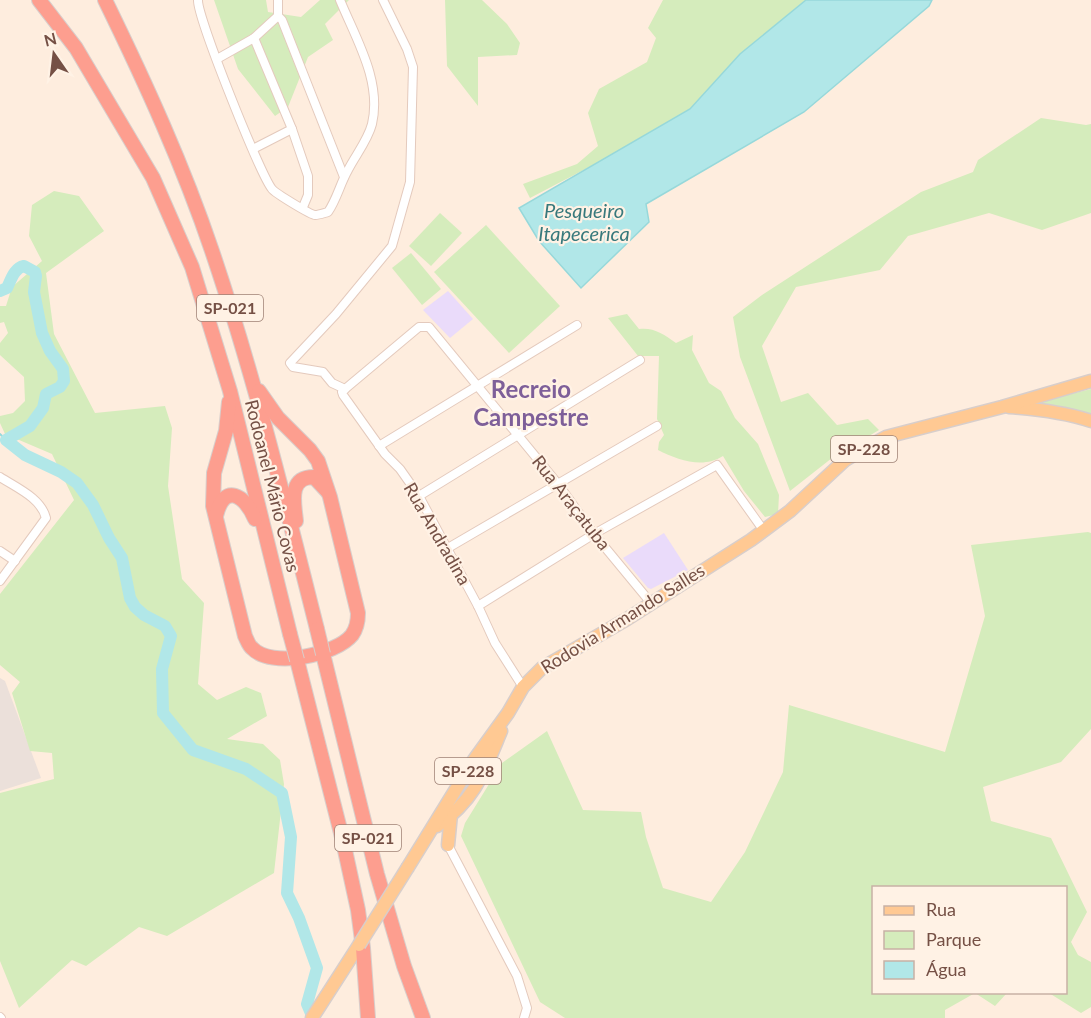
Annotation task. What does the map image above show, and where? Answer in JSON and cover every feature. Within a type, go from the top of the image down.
[{"type":"highway","name":"Rodoanel Mário Covas","points":[[39,0],[76,48],[153,178],[192,267],[230,391],[343,841],[358,910],[368,1018]]},
{"type":"highway","name":"Rodoanel Mário Covas","points":[[105,0],[184,176],[225,290],[253,383],[298,553],[377,874],[404,966],[423,1018]]},
{"type":"highway","points":[[230,391],[226,431],[214,472],[213,494],[216,518],[245,636],[252,648],[270,657],[285,660],[332,649],[345,642],[354,633],[358,623],[357,602],[330,497],[318,461],[279,418],[253,383]]},
{"type":"highway","points":[[298,553],[294,497],[296,486],[306,477],[314,477],[330,497]]},
{"type":"highway","points":[[216,518],[218,506],[223,499],[230,495],[237,495],[250,506],[270,552]]},
{"type":"main road","name":"Rodovia Armando Salles","points":[[312,1018],[408,867],[419,851],[440,831],[451,799],[474,760],[508,713],[523,687],[542,668],[651,603],[764,531],[790,511],[845,460],[878,442],[916,429],[1091,381]]},
{"type":"main road","name":"Rodovia Armando Salles","points":[[1002,407],[1041,410],[1091,422]]},
{"type":"main road","points":[[440,831],[468,801],[486,766],[508,713]]},
{"type":"main road","points":[[419,851],[435,842],[441,842],[440,831],[451,799]]},
{"type":"street","points":[[198,0],[197,4],[217,59],[253,149],[273,190],[303,207],[306,212],[315,215],[328,212],[335,201],[344,177],[372,125],[374,91],[370,74],[340,0]]},
{"type":"street","points":[[278,0],[278,16],[282,20],[344,177]]},
{"type":"street","points":[[345,389],[332,383],[323,372],[293,366],[290,363],[336,314],[392,246],[410,182],[413,67],[407,49],[383,0]]},
{"type":"street","points":[[217,59],[254,38],[278,16]]},
{"type":"street","points":[[254,38],[292,129],[308,176],[308,195],[303,207]]},
{"type":"street","points":[[253,149],[292,129]]},
{"type":"street","points":[[380,446],[577,326]]},
{"type":"street","name":"Rua Araçatuba","points":[[345,389],[419,327],[429,327],[558,484],[594,534],[651,603]]},
{"type":"street","points":[[419,496],[640,360]]},
{"type":"street","name":"Rua Andradina","points":[[345,389],[342,392],[343,395],[419,496],[478,606],[495,643],[523,687]]},
{"type":"street","points":[[448,548],[657,426]]},
{"type":"street","points":[[478,606],[594,534],[717,465],[764,531]]},
{"type":"street","points":[[0,477],[36,501],[44,509],[46,518],[0,580]]},
{"type":"street","points":[[0,551],[15,561]]},
{"type":"street","points":[[440,831],[517,976],[527,1008],[524,1018]]},
{"type":"shaded area","points":[[448,291],[473,319],[450,338],[423,310]]},
{"type":"shaded area","points":[[664,533],[688,570],[651,589],[623,558]]},
{"type":"shaded area","points":[[0,678],[5,681],[41,778],[0,791]]},
{"type":"green space","points":[[214,0],[266,0],[268,12],[301,17],[320,0],[349,0],[325,24],[333,40],[308,57],[288,107],[275,116],[238,69]]},
{"type":"green space","points":[[445,0],[482,0],[507,24],[520,43],[517,55],[478,57],[478,106],[447,66]]},
{"type":"green space","points":[[663,0],[820,0],[744,66],[647,143],[618,152],[530,198],[523,184],[577,164],[598,146],[588,113],[599,89],[647,62],[656,38],[648,28]]},
{"type":"green space","points":[[1041,118],[1091,124],[1091,213],[1042,230],[989,213],[908,236],[880,270],[796,287],[762,346],[781,402],[808,393],[837,425],[868,419],[879,430],[832,458],[790,491],[740,357],[733,317],[762,295],[921,192],[973,172],[978,160]]},
{"type":"green space","points":[[54,191],[79,196],[104,231],[46,273],[54,334],[95,413],[165,406],[172,428],[168,486],[182,579],[204,603],[198,684],[217,700],[246,687],[261,693],[267,716],[227,739],[263,744],[280,760],[284,784],[274,873],[167,936],[139,927],[86,966],[72,960],[19,1008],[0,961],[0,793],[54,779],[52,753],[30,751],[12,693],[20,682],[0,665],[0,594],[74,500],[52,454],[5,434],[0,423],[0,416],[13,413],[25,401],[24,377],[0,355],[0,343],[8,333],[4,322],[0,323],[0,306],[6,306],[12,287],[42,261],[29,236],[32,205]]},
{"type":"green space","points":[[440,213],[462,233],[431,266],[409,246]]},
{"type":"green space","points":[[486,225],[560,306],[509,353],[434,272]]},
{"type":"green space","points":[[411,253],[441,289],[422,305],[392,268]]},
{"type":"green space","points":[[627,314],[639,329],[658,332],[676,343],[693,335],[692,350],[709,383],[721,391],[735,418],[758,444],[779,495],[778,514],[765,517],[744,491],[723,456],[707,462],[690,462],[658,450],[659,442],[664,435],[657,419],[659,356],[638,356],[608,318]]},
{"type":"green space","points":[[1091,389],[1091,415],[1035,403]]},
{"type":"green space","points":[[1091,533],[1091,729],[1061,762],[983,787],[991,821],[1051,838],[1087,912],[1071,942],[1078,955],[1091,962],[1091,1007],[1081,1013],[1051,994],[1067,994],[1067,886],[872,886],[872,994],[973,994],[945,1010],[945,1018],[565,1018],[540,1002],[461,836],[465,823],[502,763],[547,731],[583,810],[641,812],[646,837],[663,888],[711,902],[745,852],[783,772],[789,705],[945,752],[985,616],[971,545]]},
{"type":"green space","points":[[977,994],[1006,994],[995,1006]]},
{"type":"water","name":"Pesqueiro Itapecerica","points":[[806,0],[932,0],[929,6],[804,112],[646,204],[649,222],[581,288],[539,241],[519,208],[690,109],[740,54]]},
{"type":"waterway","points":[[0,291],[7,288],[13,275],[21,267],[24,266],[35,272],[34,292],[42,333],[50,351],[63,369],[64,381],[60,387],[46,394],[43,408],[30,426],[6,440],[25,455],[61,472],[77,483],[93,505],[109,538],[122,558],[130,598],[135,607],[144,615],[165,626],[171,636],[162,669],[163,713],[193,750],[246,769],[282,793],[291,837],[287,893],[299,918],[317,968],[307,1004],[313,1018]]},
{"type":"waterway","points":[[0,434],[6,440]]},
{"type":"district","name":"Recreio Campestre","points":[[531,404]]}]
